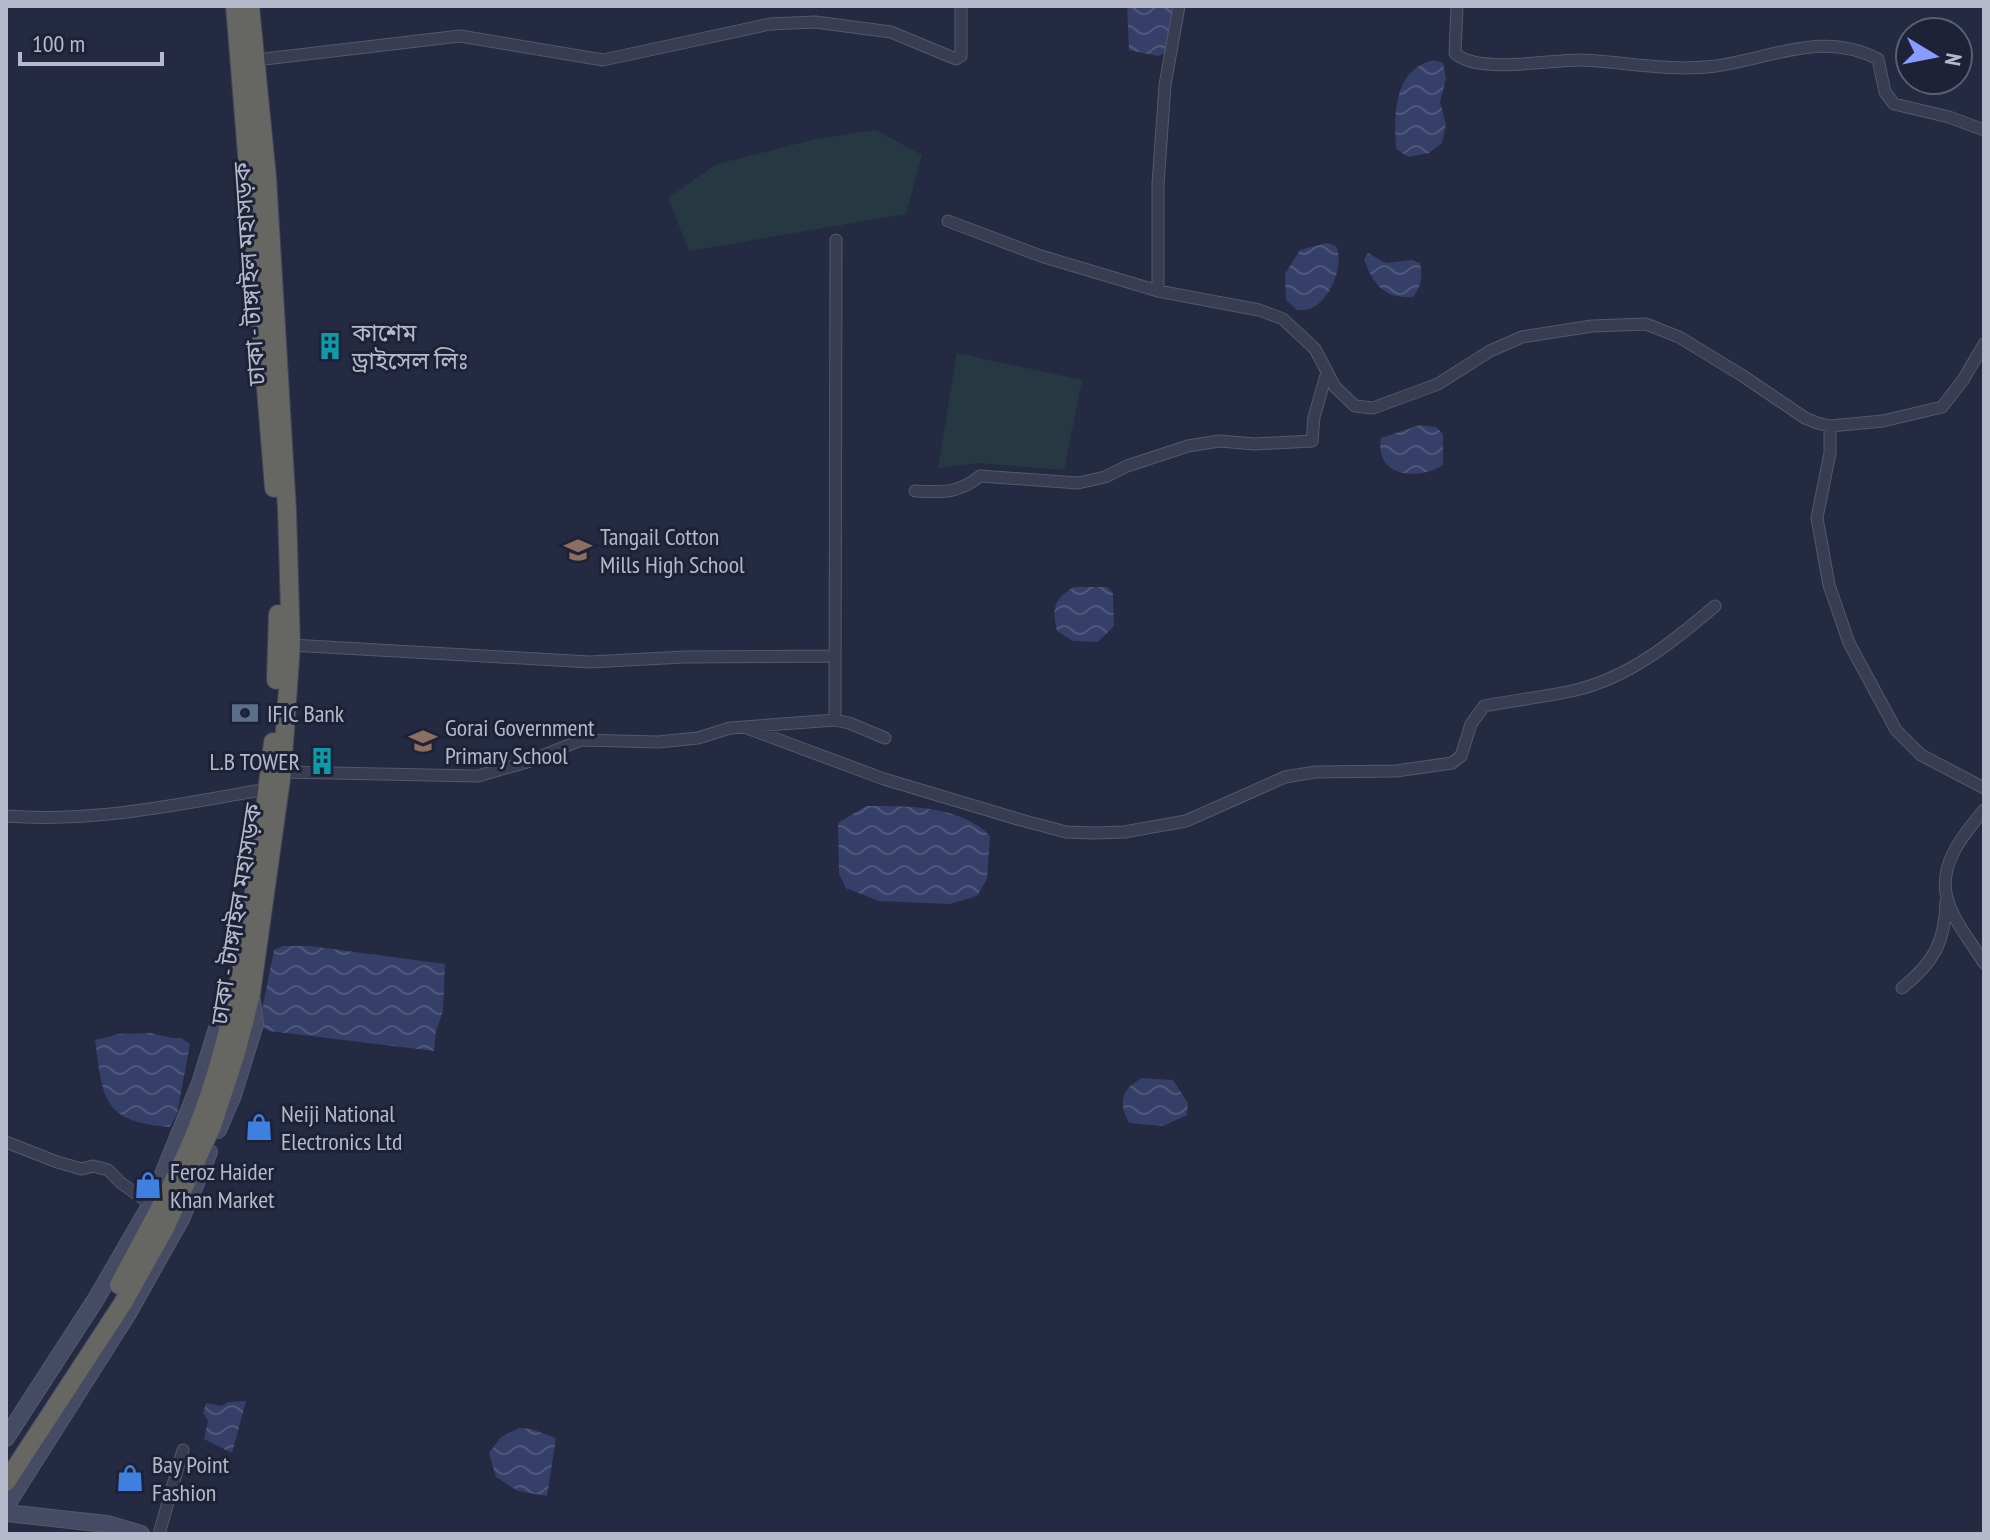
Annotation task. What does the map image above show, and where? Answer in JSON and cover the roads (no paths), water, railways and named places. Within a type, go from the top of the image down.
[{"type":"highway","name":"ঢাকা - টাঙ্গাইল মহাসড়ক","points":[[6,1482],[123,1303],[165,1228],[212,1126],[236,1053],[282,772],[291,645],[287,510],[263,244],[235,6]]},
{"type":"highway","name":"ঢাকা - টাঙ্গাইল মহাসড়ক","points":[[6,1463],[113,1296],[159,1210],[201,1118],[245,990],[274,733],[278,561],[256,60],[250,6]]},
{"type":"main road","points":[[6,1438],[96,1299],[151,1204],[200,1083],[220,1019],[245,990]]},
{"type":"main road","points":[[6,1506],[127,1315],[181,1219],[233,1095],[255,1024],[245,990]]},
{"type":"main road","points":[[6,1513],[107,1524],[141,1534]]},
{"type":"street","points":[[256,60],[460,36],[603,60],[770,24],[815,22],[891,32],[956,59],[961,56],[962,47],[961,6]]},
{"type":"street","points":[[1158,291],[1158,184],[1165,85],[1179,6]]},
{"type":"street","points":[[1457,6],[1455,53],[1460,58],[1501,65],[1580,60],[1659,68],[1716,66],[1817,45],[1850,48],[1878,59],[1885,92],[1894,104],[1949,117],[1984,130]]},
{"type":"street","points":[[948,221],[1041,256],[1158,291],[1259,310],[1283,319],[1315,349],[1335,387],[1355,406],[1373,408],[1438,384],[1490,351],[1522,337],[1592,326],[1646,324],[1679,337],[1805,418],[1830,426],[1883,421],[1942,407],[1963,380],[1984,344]]},
{"type":"street","points":[[835,720],[836,240]]},
{"type":"street","points":[[915,491],[950,492],[972,483],[980,476],[1078,483],[1105,477],[1127,466],[1188,446],[1219,441],[1255,444],[1312,441],[1314,417],[1327,372]]},
{"type":"street","points":[[1830,426],[1830,453],[1817,518],[1829,585],[1849,643],[1896,730],[1921,755],[1984,788]]},
{"type":"street","points":[[744,727],[884,779],[1021,820],[1066,832],[1124,832],[1186,821],[1285,777],[1315,772],[1396,771],[1452,763],[1461,756],[1471,724],[1484,706],[1578,689],[1629,669],[1679,637],[1715,606]]},
{"type":"street","points":[[291,645],[590,662],[684,657],[834,656]]},
{"type":"street","points":[[282,772],[478,776],[527,762],[581,740],[658,742],[698,738],[730,728],[835,720],[885,738]]},
{"type":"street","points":[[6,816],[60,817],[152,810],[267,789]]},
{"type":"street","points":[[1902,988],[1922,972],[1944,934],[1947,870],[1952,852],[1984,810]]},
{"type":"street","points":[[1946,897],[1984,963]]},
{"type":"street","points":[[6,1142],[82,1169],[93,1166],[108,1170],[151,1204]]},
{"type":"street","points":[[162,1533],[183,1450]]},
{"type":"water","points":[[1127,6],[1177,6],[1168,52],[1158,56],[1129,50]]},
{"type":"water","points":[[1434,60],[1443,63],[1446,79],[1440,102],[1446,124],[1442,143],[1429,153],[1409,157],[1396,149],[1395,122],[1399,95],[1410,73]]},
{"type":"water","points":[[1327,243],[1336,246],[1338,254],[1334,281],[1317,305],[1297,310],[1286,300],[1285,274],[1300,250]]},
{"type":"water","points":[[1368,253],[1386,263],[1412,260],[1420,263],[1421,282],[1413,297],[1395,296],[1381,288],[1364,259]]},
{"type":"water","points":[[1420,425],[1436,427],[1443,434],[1443,465],[1411,474],[1391,468],[1384,461],[1381,438]]},
{"type":"water","points":[[1074,587],[1107,587],[1113,593],[1114,626],[1098,642],[1073,641],[1057,631],[1056,605]]},
{"type":"water","points":[[866,806],[932,809],[964,818],[978,826],[990,836],[987,879],[977,896],[950,904],[879,901],[846,888],[839,874],[838,823]]},
{"type":"water","points":[[283,946],[310,946],[445,964],[443,1011],[436,1031],[434,1051],[269,1031],[259,1025],[274,950]]},
{"type":"water","points":[[150,1033],[181,1038],[190,1044],[177,1114],[170,1127],[131,1120],[119,1113],[110,1104],[101,1078],[95,1040],[119,1034]]},
{"type":"water","points":[[1142,1078],[1173,1080],[1188,1103],[1187,1115],[1163,1126],[1129,1123],[1123,1109],[1124,1097],[1130,1087]]},
{"type":"water","points":[[246,1401],[232,1453],[204,1439],[208,1421],[203,1413],[206,1403],[222,1406],[228,1402]]},
{"type":"water","points":[[519,1428],[556,1438],[547,1496],[518,1491],[496,1477],[489,1453],[501,1437]]},
{"type":"place","name":"কাশেম ড্রাইসেল লিঃ","points":[[330,346]]},
{"type":"place","name":"Tangail Cotton Mills High School","points":[[578,550]]},
{"type":"place","name":"IFIC Bank","points":[[245,713]]},
{"type":"place","name":"Gorai Government Primary School","points":[[423,741]]},
{"type":"place","name":"L.B TOWER","points":[[322,761]]},
{"type":"place","name":"Neiji National Electronics Ltd","points":[[259,1127]]},
{"type":"place","name":"Feroz Haider Khan Market","points":[[148,1185]]},
{"type":"place","name":"Bay Point Fashion","points":[[130,1478]]}]
